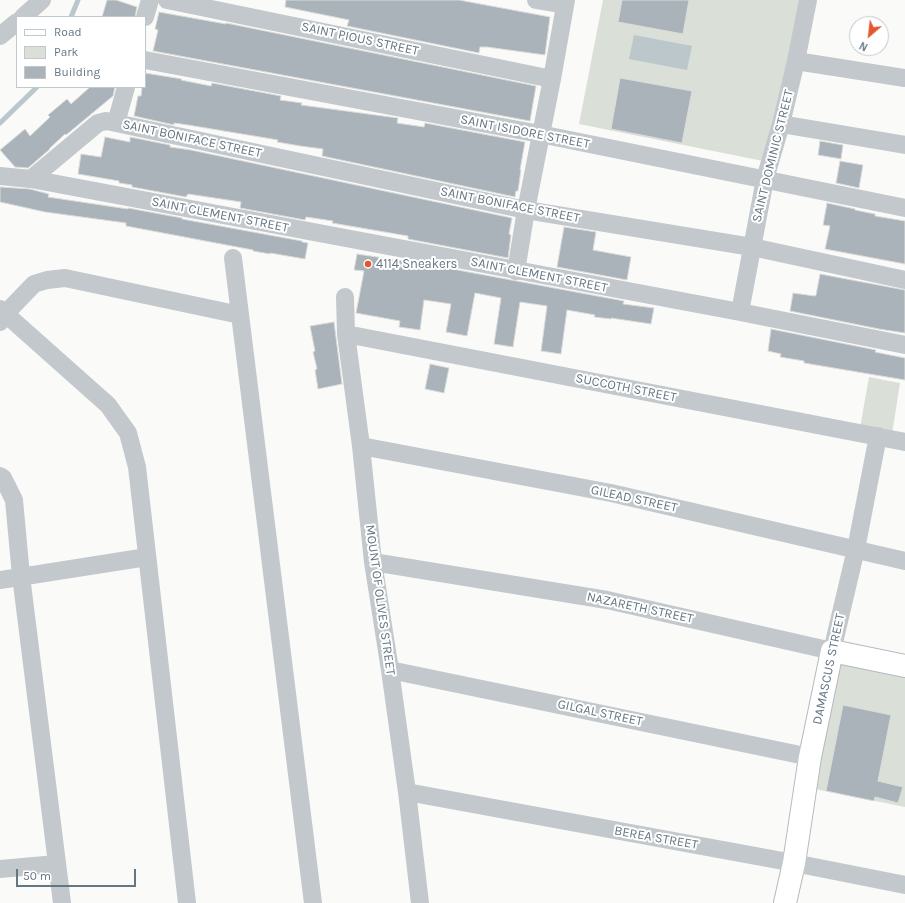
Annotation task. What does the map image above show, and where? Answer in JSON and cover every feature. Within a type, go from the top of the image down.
[{"type":"street","points":[[146,16],[150,0]]},
{"type":"street","name":"SAINT PIOUS STREET","points":[[167,0],[552,79]]},
{"type":"street","points":[[516,271],[565,3],[536,0]]},
{"type":"street","name":"SAINT DOMINIC STREET","points":[[740,312],[765,179],[781,124],[796,61],[808,0]]},
{"type":"street","points":[[0,36],[16,23]]},
{"type":"street","name":"SAINT ISIDORE STREET","points":[[146,60],[540,134],[905,208]]},
{"type":"street","points":[[796,61],[905,78]]},
{"type":"street","points":[[116,123],[126,88]]},
{"type":"street","name":"SAINT BONIFACE STREET","points":[[31,179],[98,123],[106,121],[526,210],[752,247],[905,280]]},
{"type":"street","points":[[781,124],[905,145]]},
{"type":"street","name":"SAINT CLEMENT STREET","points":[[0,176],[31,179],[740,312],[905,345]]},
{"type":"street","points":[[233,258],[313,903]]},
{"type":"street","points":[[187,903],[137,467],[128,433],[108,405],[2,314],[34,284],[47,280],[65,278],[240,315]]},
{"type":"street","name":"MOUNT OF OLIVES STREET","points":[[345,297],[346,334],[361,446],[373,562],[407,792],[420,903]]},
{"type":"street","name":"SUCCOTH STREET","points":[[346,334],[905,442]]},
{"type":"street","name":"DAMASCUS STREET","points":[[786,903],[794,863],[810,757],[832,651],[856,549],[878,436]]},
{"type":"street","name":"GILEAD STREET","points":[[361,446],[611,493],[905,561]]},
{"type":"street","points":[[0,476],[3,478],[14,500],[21,576],[62,903]]},
{"type":"street","points":[[0,580],[147,557]]},
{"type":"street","name":"NAZARETH STREET","points":[[373,562],[607,600],[905,666]]},
{"type":"street","name":"GILGAL STREET","points":[[390,670],[810,757]]},
{"type":"street","name":"BEREA STREET","points":[[407,792],[794,863],[905,885]]},
{"type":"street","points":[[0,869],[56,864]]},
{"type":"green space","points":[[603,0],[802,0],[768,162],[579,124]]},
{"type":"green space","points":[[869,377],[900,383],[892,434],[860,428]]},
{"type":"green space","points":[[838,660],[905,674],[905,807],[810,788]]},
{"type":"shaded area","points":[[634,35],[692,46],[687,70],[629,59]]},
{"type":"building","points":[[107,0],[116,0],[137,7],[135,16],[102,16]]},
{"type":"building","points":[[286,0],[459,0],[550,17],[545,55],[487,47],[480,47],[479,53],[347,26],[349,20],[285,7]]},
{"type":"building","points":[[622,0],[689,0],[683,34],[618,22]]},
{"type":"building","points":[[159,12],[226,23],[536,86],[530,121],[153,51],[158,30],[155,29]]},
{"type":"building","points":[[146,73],[182,79],[181,80],[211,86],[212,83],[281,96],[280,100],[302,103],[301,105],[398,118],[397,123],[424,127],[425,123],[525,142],[518,191],[516,191],[515,197],[322,156],[323,149],[188,125],[174,123],[174,125],[134,116],[138,96],[141,96],[142,88],[146,88]]},
{"type":"building","points":[[620,78],[692,91],[682,143],[611,129]]},
{"type":"building","points":[[89,88],[115,88],[113,96],[66,135],[65,134],[28,168],[15,167],[0,150],[25,129],[30,136],[50,117],[48,115],[67,99],[71,104]]},
{"type":"building","points":[[105,137],[130,142],[130,137],[170,145],[170,147],[191,150],[512,218],[509,234],[511,235],[508,258],[408,239],[408,236],[332,223],[333,221],[306,217],[305,220],[240,208],[241,202],[188,194],[186,197],[132,187],[132,185],[119,183],[119,181],[78,174],[81,154],[101,157]]},
{"type":"building","points":[[820,141],[843,145],[841,159],[818,155]]},
{"type":"building","points":[[840,161],[863,165],[859,188],[836,183]]},
{"type":"building","points":[[0,187],[30,189],[49,194],[48,197],[128,208],[302,241],[308,243],[305,259],[253,251],[126,226],[126,223],[45,212],[0,202]]},
{"type":"building","points":[[827,203],[875,214],[875,216],[905,221],[905,264],[825,249],[830,226],[823,225]]},
{"type":"building","points":[[564,227],[596,232],[593,250],[631,257],[627,280],[557,267]]},
{"type":"building","points":[[357,254],[404,260],[624,301],[623,304],[654,308],[651,324],[594,317],[595,315],[567,310],[561,354],[541,351],[547,306],[520,302],[513,347],[494,344],[501,298],[475,293],[467,336],[446,332],[451,304],[424,300],[420,330],[399,327],[400,321],[356,313],[364,271],[354,270]]},
{"type":"building","points":[[820,274],[905,290],[905,333],[790,311],[793,293],[816,295]]},
{"type":"building","points":[[334,322],[342,384],[318,389],[315,370],[317,369],[313,352],[315,351],[310,326]]},
{"type":"building","points":[[771,329],[876,350],[875,352],[905,358],[905,380],[804,363],[804,361],[780,357],[781,354],[768,351]]},
{"type":"building","points":[[430,364],[449,368],[444,393],[425,389]]},
{"type":"building","points":[[843,705],[891,715],[878,781],[903,787],[898,803],[875,797],[874,801],[826,791]]},
{"type":"waterway","points":[[71,16],[78,0]]},
{"type":"waterway","points":[[0,123],[36,88]]},
{"type":"place","name":"4114 Sneakers","points":[[368,264]]}]
